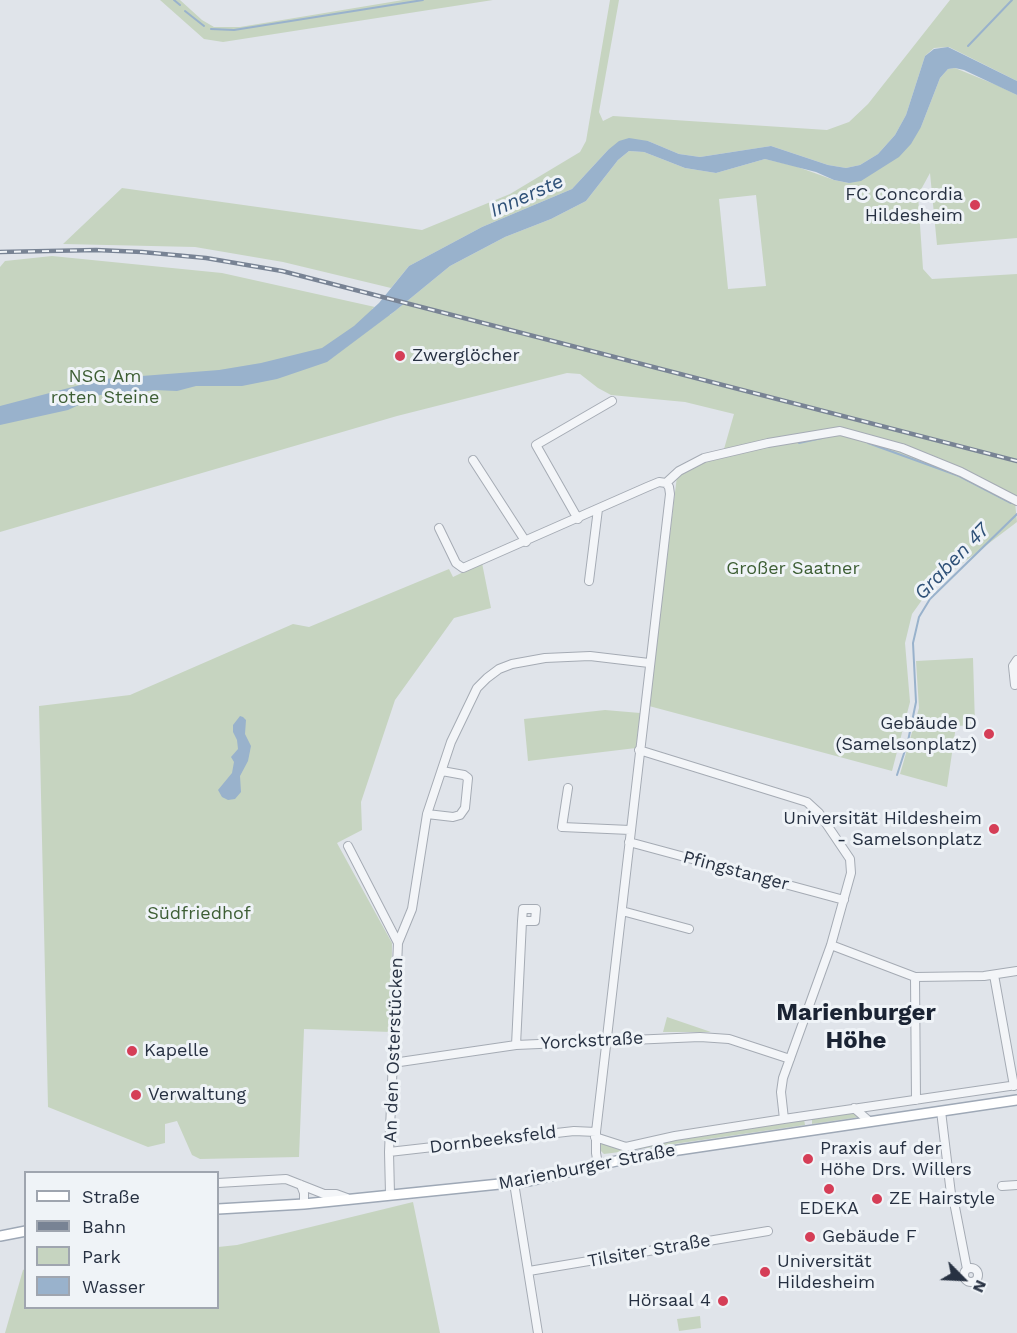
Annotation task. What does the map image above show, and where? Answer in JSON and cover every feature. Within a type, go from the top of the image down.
[{"type":"main road","name":"Marienburger Straße","points":[[219,1209],[304,1204],[514,1183],[547,1178],[639,1156],[1017,1100]]},
{"type":"main road","points":[[0,1236],[24,1231]]},
{"type":"street","points":[[578,519],[536,445],[612,401]]},
{"type":"street","points":[[666,483],[679,471],[704,458],[768,443],[840,431],[902,448],[961,472],[1017,501]]},
{"type":"street","points":[[473,460],[526,542]]},
{"type":"street","points":[[439,528],[456,563],[464,568],[659,482],[666,483],[669,487],[596,1135],[598,1164]]},
{"type":"street","points":[[589,581],[598,509]]},
{"type":"street","points":[[398,943],[412,909],[427,814],[451,742],[477,688],[499,669],[512,664],[545,658],[603,657],[649,663]]},
{"type":"street","points":[[1015,685],[1014,666],[1017,660]]},
{"type":"street","points":[[639,750],[807,802],[819,813],[850,859],[852,866],[831,945],[790,1059],[781,1092],[784,1119]]},
{"type":"street","points":[[427,814],[453,817],[460,815],[465,808],[468,778],[464,775],[442,771]]},
{"type":"street","points":[[568,788],[562,826],[630,830]]},
{"type":"street","name":"Pfingstanger","points":[[629,842],[844,900]]},
{"type":"street","name":"An den Osterstücken","points":[[348,846],[398,943],[389,1152],[390,1194]]},
{"type":"street","points":[[622,911],[689,929]]},
{"type":"street","points":[[516,1045],[522,921]]},
{"type":"street","points":[[831,945],[915,977],[994,975],[1017,971]]},
{"type":"street","points":[[994,975],[1016,1086]]},
{"type":"street","points":[[915,977],[916,1100]]},
{"type":"street","name":"Yorckstraße","points":[[393,1063],[516,1045],[700,1037],[729,1039],[790,1059]]},
{"type":"street","name":"Marienburger Straße","points":[[596,1135],[626,1147],[675,1136],[854,1108],[1016,1086]]},
{"type":"street","points":[[854,1108],[869,1121]]},
{"type":"street","points":[[941,1111],[952,1199],[967,1269]]},
{"type":"street","name":"Dornbeeksfeld","points":[[389,1152],[574,1131],[596,1135]]},
{"type":"street","points":[[219,1183],[283,1178],[324,1194],[336,1194],[348,1199]]},
{"type":"street","points":[[514,1183],[538,1333]]},
{"type":"street","points":[[301,1185],[304,1204]]},
{"type":"street","points":[[1002,1186],[1017,1185]]},
{"type":"street","name":"Tilsiter Straße","points":[[529,1271],[768,1231]]},
{"type":"green space","points":[[160,0],[180,0],[202,20],[214,27],[240,27],[403,0],[493,0],[223,42],[204,39]]},
{"type":"green space","points":[[610,0],[619,0],[599,112],[603,121],[613,116],[827,130],[849,122],[868,104],[950,0],[1017,0],[1017,81],[949,47],[934,48],[925,56],[906,115],[895,135],[878,154],[860,165],[846,168],[828,165],[771,146],[700,157],[679,154],[648,141],[608,150],[572,189],[482,227],[409,266],[391,288],[283,262],[195,247],[63,244],[122,188],[422,230],[510,194],[580,152],[586,141]]},
{"type":"green space","points":[[955,68],[1017,95],[1017,238],[937,245],[930,173],[918,195],[923,269],[932,279],[1017,274],[1017,502],[1015,502],[1017,522],[947,575],[927,593],[912,614],[905,643],[910,702],[892,771],[649,706],[677,476],[695,466],[722,456],[734,414],[685,402],[611,395],[580,374],[567,373],[397,416],[0,532],[0,267],[5,261],[52,256],[222,273],[375,307],[372,309],[390,315],[450,266],[505,237],[551,219],[586,201],[618,160],[629,151],[644,152],[685,168],[716,173],[765,159],[849,183],[921,127],[940,78],[948,69]],"holes":[[[756,195],[766,286],[728,289],[719,199]]]},
{"type":"green space","name":"Südfriedhof","points":[[482,563],[491,608],[454,618],[395,700],[361,802],[362,830],[337,843],[392,943],[391,1032],[304,1029],[299,1157],[200,1159],[192,1155],[177,1121],[165,1124],[165,1143],[148,1147],[48,1107],[39,706],[130,695],[293,624],[309,627],[449,569],[453,577]]},
{"type":"green space","points":[[973,658],[975,725],[956,726],[947,787],[900,774],[919,708],[916,661]]},
{"type":"green space","points":[[605,710],[640,713],[636,748],[528,761],[524,719]]},
{"type":"green space","points":[[667,1017],[711,1032],[663,1032]]},
{"type":"green space","points":[[853,1113],[860,1117],[812,1124],[812,1119]]},
{"type":"green space","points":[[804,1119],[805,1125],[604,1154],[599,1149],[599,1143],[602,1142],[614,1146]]},
{"type":"green space","points":[[413,1202],[440,1333],[5,1333],[24,1270],[24,1309],[219,1309],[219,1247],[237,1245]]},
{"type":"green space","points":[[700,1316],[701,1328],[679,1331],[677,1319]]},
{"type":"water","points":[[948,47],[1017,81],[1017,95],[964,70],[948,69],[940,78],[921,127],[911,144],[899,157],[861,181],[849,183],[834,180],[816,172],[765,159],[716,173],[685,168],[644,152],[629,151],[618,160],[586,201],[551,219],[505,237],[450,266],[327,362],[277,379],[242,386],[196,386],[177,391],[154,390],[126,395],[100,395],[68,410],[0,425],[0,406],[103,379],[219,370],[261,363],[322,348],[354,326],[379,303],[409,266],[482,227],[572,189],[619,141],[629,138],[648,141],[679,154],[700,157],[771,146],[828,165],[846,168],[860,165],[878,154],[895,135],[906,115],[925,56],[934,49]]},
{"type":"water","points":[[240,716],[246,720],[245,734],[251,746],[248,761],[240,776],[241,792],[235,799],[228,800],[222,797],[218,790],[232,773],[234,762],[231,757],[238,749],[233,725]]},
{"type":"waterway","points":[[174,0],[180,5]]},
{"type":"waterway","points":[[211,29],[234,30],[423,0]]},
{"type":"waterway","points":[[968,46],[1012,0]]},
{"type":"waterway","points":[[185,11],[204,26]]},
{"type":"waterway","points":[[799,443],[822,438]]},
{"type":"waterway","points":[[868,443],[959,476],[1011,503]]},
{"type":"waterway","name":"Graben 47","points":[[897,775],[908,741],[916,702],[913,643],[919,617],[930,599],[1017,514]]},
{"type":"railway","points":[[0,252],[96,250],[142,252],[206,258],[282,271],[1017,461]]},
{"type":"place","name":"FC Concordia Hildesheim","points":[[975,205]]},
{"type":"place","name":"Zwerglöcher","points":[[400,356]]},
{"type":"place","name":"Gebäude D (Samelsonplatz)","points":[[989,734]]},
{"type":"place","name":"Universität Hildesheim - Samelsonplatz","points":[[994,829]]},
{"type":"place","name":"Kapelle","points":[[132,1051]]},
{"type":"place","name":"Verwaltung","points":[[136,1095]]},
{"type":"place","name":"Praxis auf der Höhe Drs. Willers","points":[[808,1159]]},
{"type":"place","name":"EDEKA","points":[[829,1189]]},
{"type":"place","name":"ZE Hairstyle","points":[[877,1199]]},
{"type":"place","name":"Gebäude F","points":[[810,1237]]},
{"type":"place","name":"Universität Hildesheim","points":[[765,1272]]},
{"type":"place","name":"Hörsaal 4","points":[[723,1301]]},
{"type":"district","name":"Marienburger Höhe","points":[[856,1027]]},
{"type":"water label","name":"Innerste","points":[[527,196]]},
{"type":"park label","name":"NSG Am roten Steine","points":[[105,388]]},
{"type":"park label","name":"Großer Saatner","points":[[793,569]]}]
